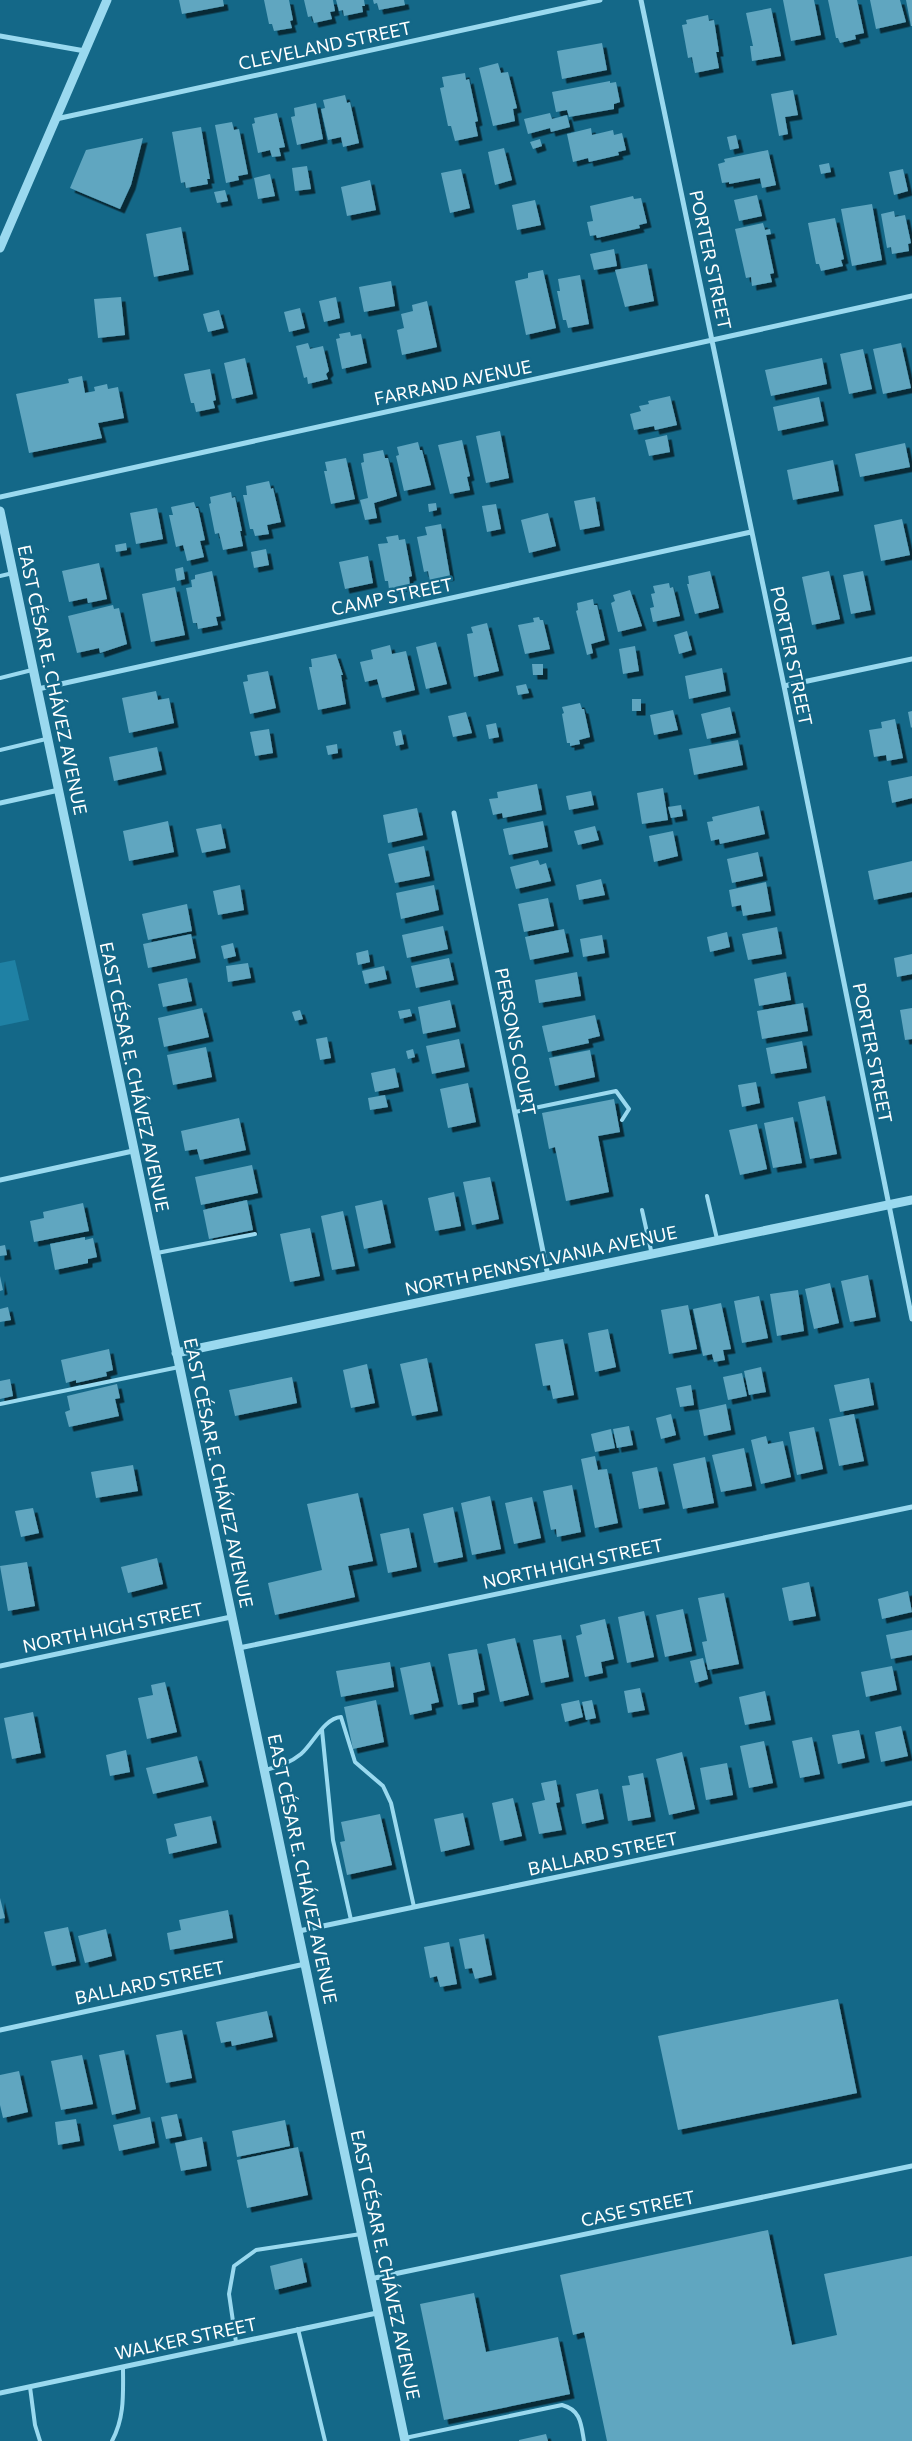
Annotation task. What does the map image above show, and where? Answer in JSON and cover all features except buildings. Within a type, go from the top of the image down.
[{"type":"street","points":[[1,245],[106,0]]},
{"type":"street","name":"CLEVELAND STREET","points":[[55,119],[600,0]]},
{"type":"street","name":"PORTER STREET","points":[[641,0],[784,686],[912,1319]]},
{"type":"street","points":[[0,36],[85,51]]},
{"type":"street","name":"FARRAND AVENUE","points":[[0,497],[912,296]]},
{"type":"street","name":"EAST CÉSAR E. CHÁVEZ AVENUE","points":[[0,511],[405,2439]]},
{"type":"street","name":"CAMP STREET","points":[[38,689],[751,532]]},
{"type":"street","points":[[784,686],[912,659]]},
{"type":"street","points":[[0,803],[59,790]]},
{"type":"street","name":"PERSONS COURT","points":[[454,813],[548,1276]]},
{"type":"street","points":[[0,1180],[133,1151]]},
{"type":"street","name":"NORTH PENNSYLVANIA AVENUE","points":[[176,1352],[718,1242],[912,1200]]},
{"type":"street","name":"NORTH HIGH STREET","points":[[239,1648],[912,1507]]},
{"type":"street","name":"NORTH HIGH STREET","points":[[0,1666],[231,1617]]},
{"type":"street","name":"BALLARD STREET","points":[[299,1931],[912,1803]]},
{"type":"street","name":"BALLARD STREET","points":[[0,2030],[306,1964]]},
{"type":"street","name":"CASE STREET","points":[[370,2278],[912,2166]]},
{"type":"street","name":"WALKER STREET","points":[[0,2393],[377,2313]]},
{"type":"lane","points":[[0,576],[13,573]]},
{"type":"lane","points":[[0,678],[34,670]]},
{"type":"lane","points":[[0,750],[48,738]]},
{"type":"lane","points":[[515,1112],[616,1091],[629,1109],[622,1120]]},
{"type":"lane","points":[[707,1196],[718,1242]]},
{"type":"lane","points":[[642,1210],[652,1255]]},
{"type":"lane","points":[[155,1254],[255,1234]]},
{"type":"lane","points":[[0,1404],[179,1367]]},
{"type":"lane","points":[[264,1770],[288,1763],[302,1753],[331,1720],[340,1716],[354,1762],[382,1786],[391,1803],[414,1907]]},
{"type":"lane","points":[[322,1730],[333,1840],[351,1920]]},
{"type":"lane","points":[[236,2342],[229,2294],[234,2266],[256,2250],[361,2234]]},
{"type":"lane","points":[[298,2329],[325,2441]]},
{"type":"lane","points":[[112,2441],[119,2429],[123,2405],[123,2367]]},
{"type":"lane","points":[[30,2387],[35,2425],[40,2441]]},
{"type":"lane","points":[[405,2439],[562,2404],[572,2407],[579,2414],[584,2441]]},
{"type":"shaded area","points":[[15,960],[29,1020],[0,1026],[0,963]]}]
